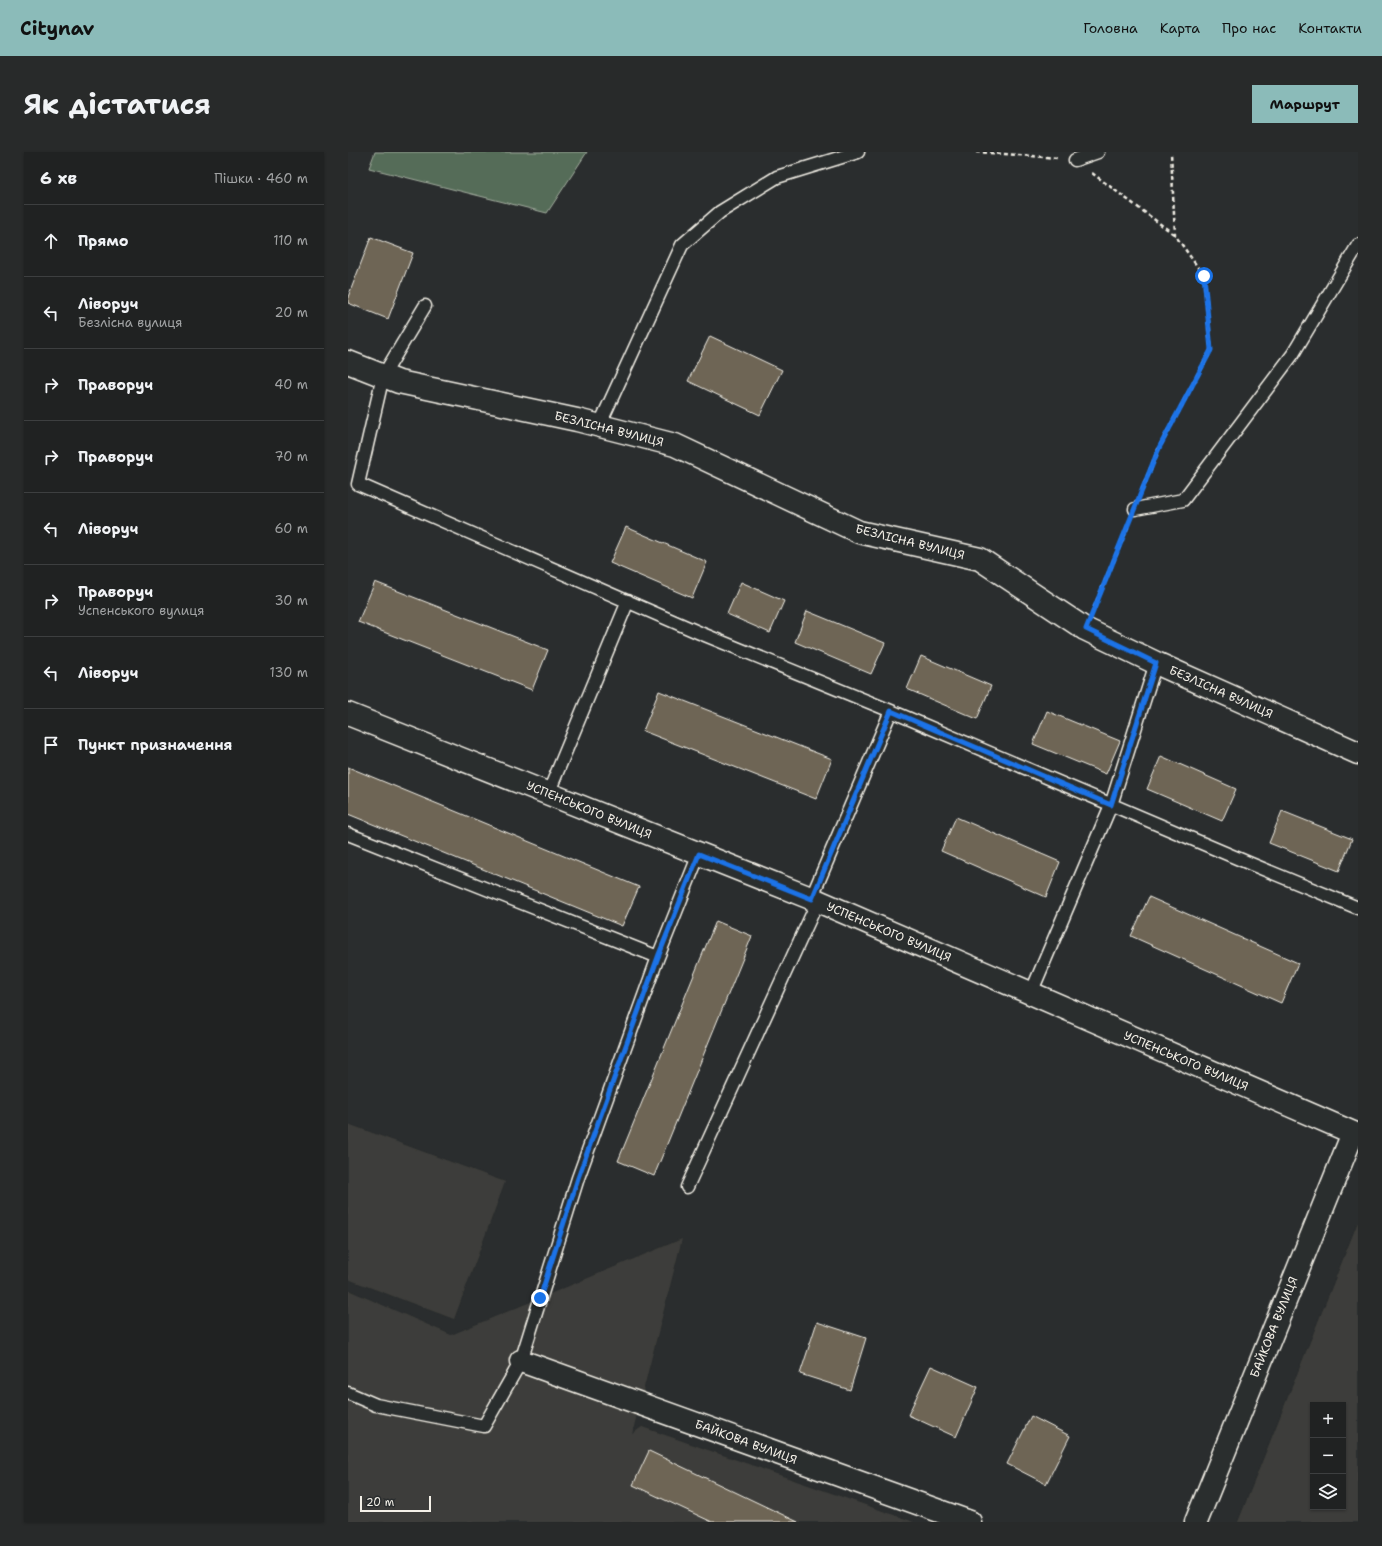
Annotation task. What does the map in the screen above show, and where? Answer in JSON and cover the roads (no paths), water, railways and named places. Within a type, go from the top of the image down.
[{"type":"street","name":"БЕЗЛІСНА ВУЛИЦЯ","points":[[348,362],[399,382],[599,426],[675,446],[859,532],[980,559],[1086,629],[1156,663],[1358,753]]},
{"type":"street","name":"УСПЕНСЬКОГО ВУЛИЦЯ","points":[[348,714],[815,900],[1355,1134]]},
{"type":"street","name":"БАЙКОВА ВУЛИЦЯ","points":[[1196,1522],[1355,1134]]},
{"type":"street","name":"БАЙКОВА ВУЛИЦЯ","points":[[521,1362],[970,1522]]},
{"type":"lane","points":[[599,426],[682,245],[720,212],[777,177],[858,152]]},
{"type":"lane","points":[[1075,160],[1098,152]]},
{"type":"lane","points":[[1135,509],[1183,500],[1293,354],[1358,245]]},
{"type":"lane","points":[[425,306],[383,376],[358,484],[700,633],[891,711],[1358,908]]},
{"type":"lane","points":[[548,794],[628,601]]},
{"type":"lane","points":[[1031,993],[1111,805],[1156,663]]},
{"type":"lane","points":[[687,1187],[815,900],[891,711]]},
{"type":"lane","points":[[348,834],[658,957]]},
{"type":"lane","points":[[348,1394],[376,1405],[484,1426],[521,1362],[578,1178],[658,957],[699,854]]}]
